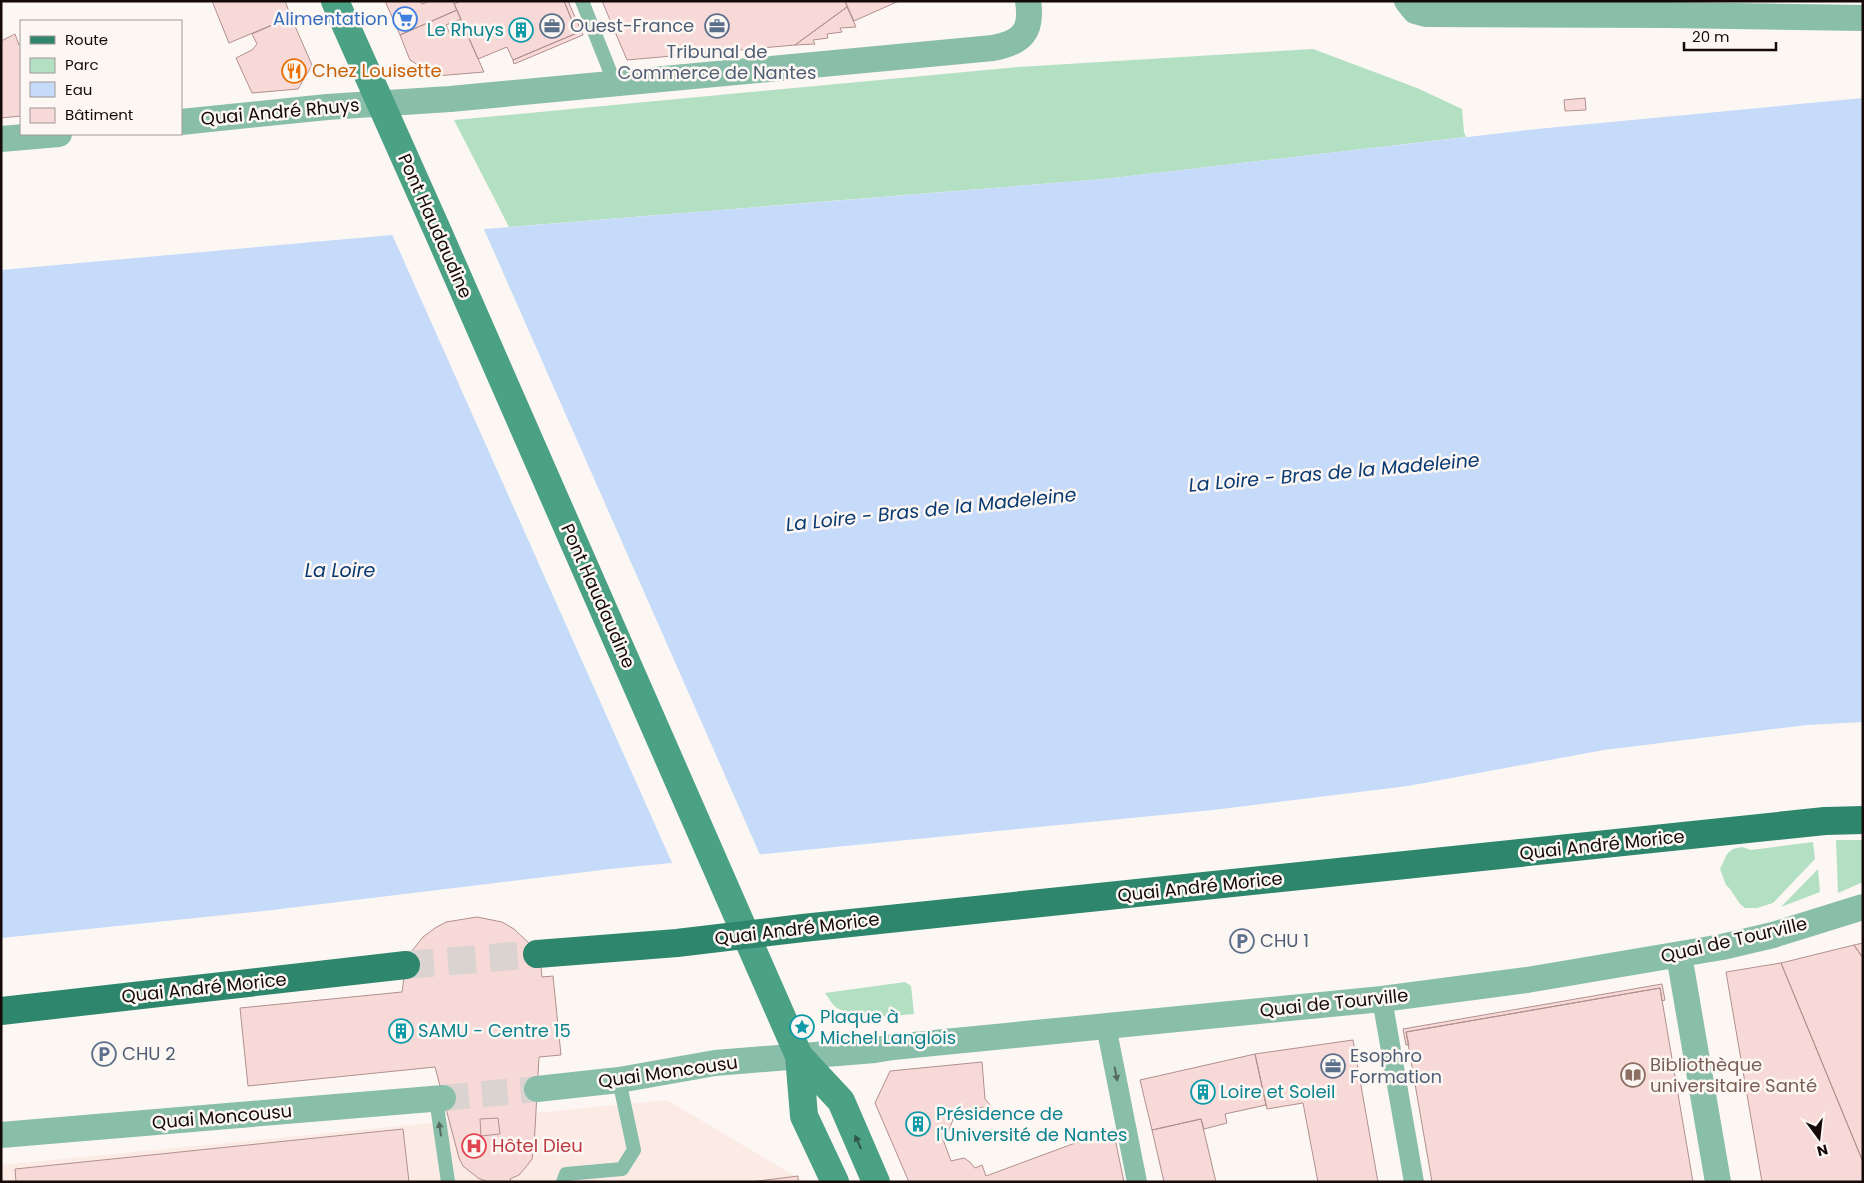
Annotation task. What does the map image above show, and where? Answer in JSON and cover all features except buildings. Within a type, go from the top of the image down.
[{"type":"main road","name":"Pont Haudaudine","points":[[334,1],[438,232],[799,1056]]},
{"type":"main road","name":"Quai André Morice","points":[[537,954],[677,943],[803,928],[1826,821],[1863,820]]},
{"type":"main road","name":"Quai André Morice","points":[[1,1011],[406,965]]},
{"type":"main road","points":[[799,1056],[804,1116],[835,1182]]},
{"type":"main road","points":[[799,1056],[841,1101],[876,1182]]},
{"type":"street","name":"Quai André Rhuys","points":[[182,122],[380,103],[450,99],[615,84],[1001,47],[1016,42],[1023,34],[1028,24],[1028,1]]},
{"type":"street","points":[[1407,1],[1414,11],[1426,14],[1665,8],[1863,18]]},
{"type":"street","points":[[1,139],[47,135]]},
{"type":"street","name":"Quai de Tourville","points":[[799,1056],[1382,999],[1527,980],[1679,955],[1773,935],[1863,907]]},
{"type":"street","points":[[1679,955],[1718,1182]]},
{"type":"street","points":[[1382,999],[1414,1182]]},
{"type":"street","points":[[1106,1026],[1137,1182]]},
{"type":"street","name":"Quai Moncousu","points":[[537,1089],[619,1080],[716,1063],[799,1056]]},
{"type":"street","name":"Quai Moncousu","points":[[1,1135],[439,1099]]},
{"type":"lane","points":[[582,1],[615,84]]},
{"type":"lane","points":[[564,1182],[566,1174],[622,1169],[634,1150],[619,1080]]},
{"type":"lane","points":[[439,1099],[448,1182]]},
{"type":"shaded area","name":"Hôtel Dieu","points":[[667,1100],[805,1182],[1,1182],[1,1165]]},
{"type":"green space","points":[[1313,49],[1417,88],[1462,109],[1466,137],[1104,179],[509,227],[454,120],[1018,67]]},
{"type":"green space","points":[[1836,840],[1863,840],[1863,882],[1838,893]]},
{"type":"green space","points":[[1813,842],[1815,859],[1773,903],[1757,908],[1745,908],[1726,885],[1720,869],[1727,854],[1733,849],[1742,847],[1751,850]]},
{"type":"green space","points":[[1818,869],[1820,892],[1781,907]]},
{"type":"green space","points":[[905,982],[911,986],[914,1014],[875,1017],[855,1015],[837,1008],[825,993]]},
{"type":"water","name":"La Loire","points":[[1863,98],[1863,722],[1807,725],[1604,750],[1408,786],[1213,810],[610,869],[264,911],[1,938],[1,270],[392,235],[1104,179],[1537,129]]},
{"type":"pier","points":[[483,227],[761,857],[673,865],[391,232]]},
{"type":"tunnel","points":[[406,965],[537,954]]},
{"type":"tunnel","points":[[443,1098],[537,1089]]},
{"type":"place","name":"Alimentation","points":[[405,19]]},
{"type":"place","name":"Ouest-France","points":[[552,26]]},
{"type":"place","name":"Tribunal de Commerce de Nantes","points":[[717,26]]},
{"type":"place","name":"Le Rhuys","points":[[521,30]]},
{"type":"place","name":"Chez Louisette","points":[[294,71]]},
{"type":"place","name":"CHU 1","points":[[1242,941]]},
{"type":"place","name":"Plaque à Michel Langlois","points":[[802,1027]]},
{"type":"place","name":"SAMU - Centre 15","points":[[401,1031]]},
{"type":"place","name":"CHU 2","points":[[104,1054]]},
{"type":"place","name":"Esophro Formation","points":[[1333,1066]]},
{"type":"place","name":"Bibliothèque universitaire Santé","points":[[1633,1075]]},
{"type":"place","name":"Loire et Soleil","points":[[1203,1092]]},
{"type":"place","name":"Présidence de l'Université de Nantes","points":[[918,1124]]},
{"type":"place","name":"Hôtel Dieu","points":[[474,1146]]},
{"type":"water label","name":"La Loire - Bras de la Madeleine","points":[[1334,472]]},
{"type":"water label","name":"La Loire - Bras de la Madeleine","points":[[931,509]]}]
